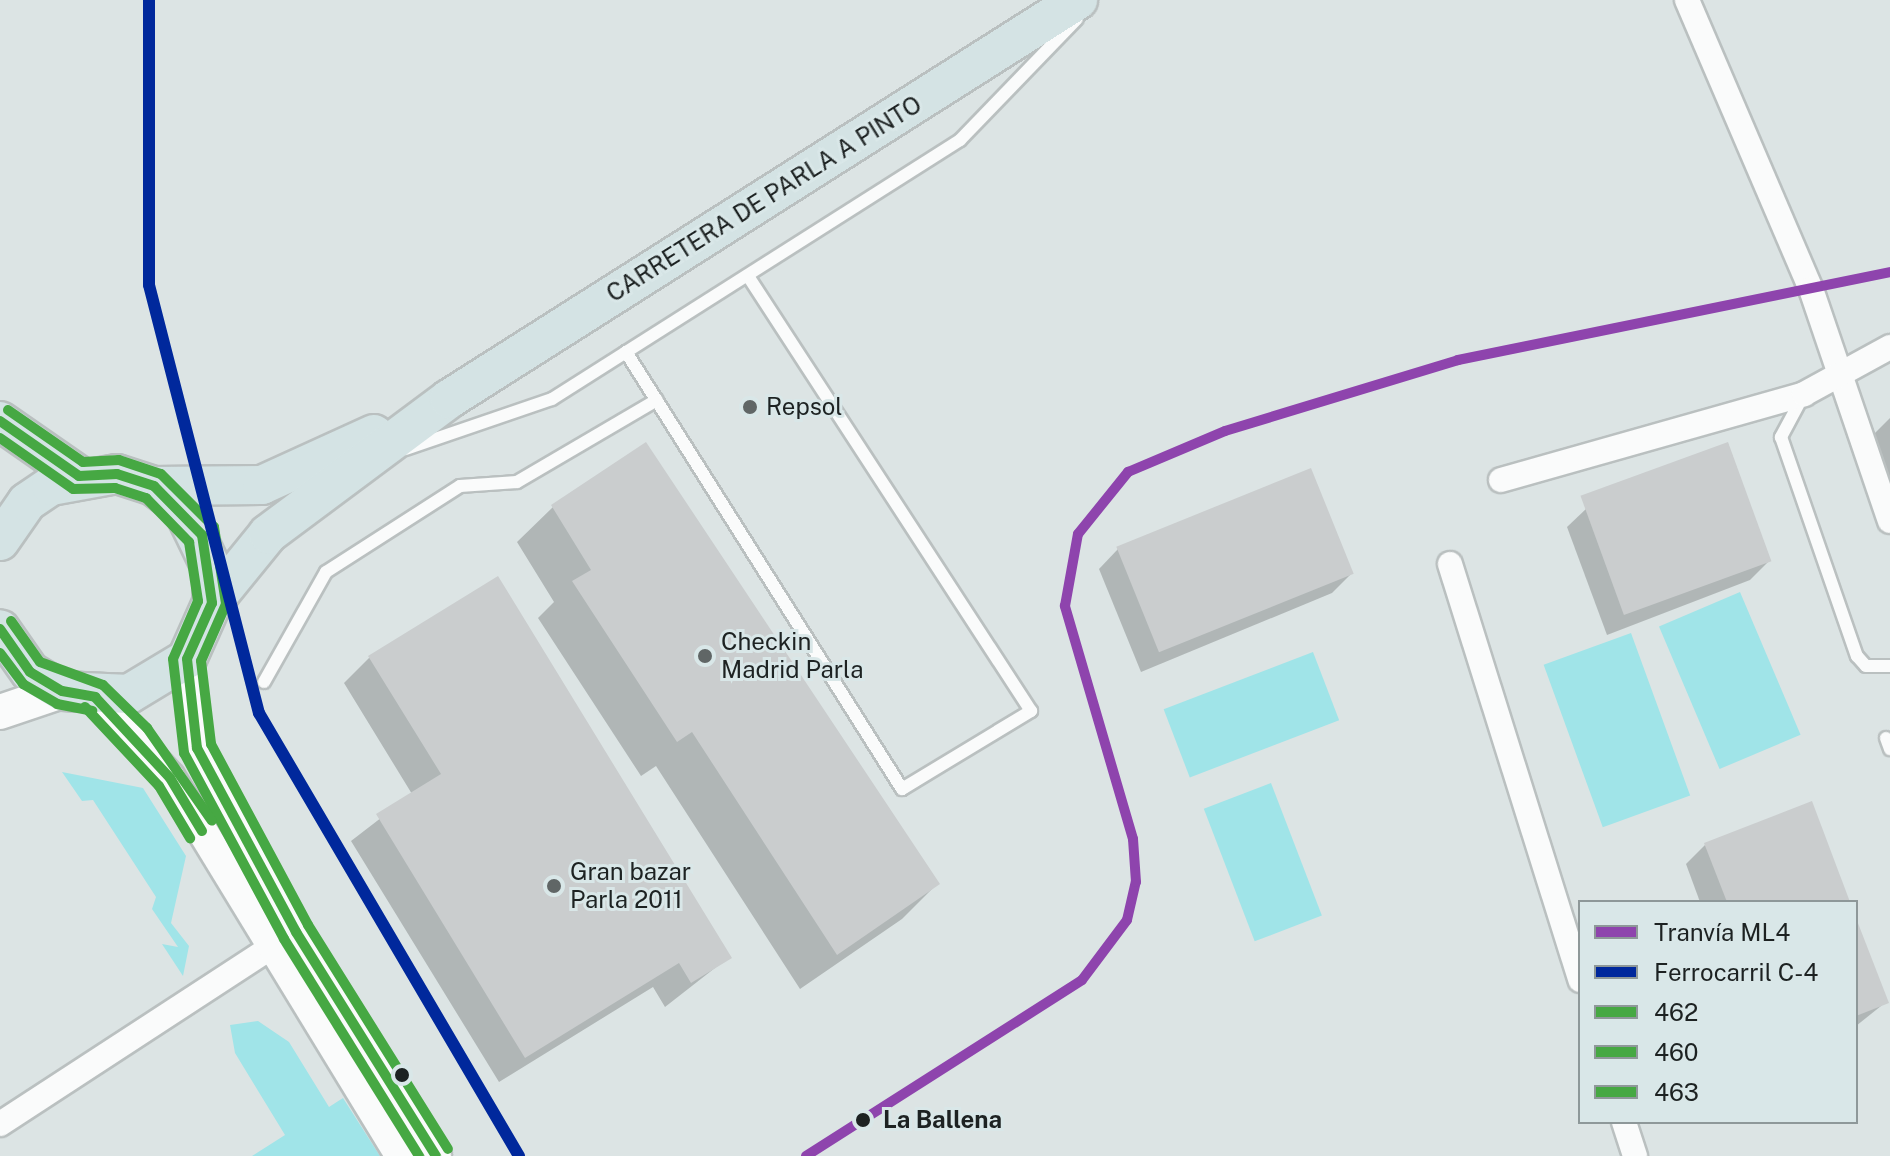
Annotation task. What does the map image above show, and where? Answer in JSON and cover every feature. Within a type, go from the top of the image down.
[{"type":"main road","name":"CARRETERA DE PARLA A PINTO","points":[[187,659],[212,603],[268,534],[449,399],[1078,0]]},
{"type":"main road","name":"CARRETERA DE PARLA A PINTO","points":[[154,486],[262,485],[449,399]]},
{"type":"main road","points":[[0,421],[79,476]]},
{"type":"main road","points":[[0,541],[27,502],[79,476],[117,474],[154,486],[202,535],[212,603]]},
{"type":"main road","points":[[0,629],[30,672],[79,694]]},
{"type":"main road","points":[[0,712],[79,694],[129,694],[187,659]]},
{"type":"street","points":[[1687,0],[1841,375],[1890,521]]},
{"type":"street","points":[[1501,480],[1804,394],[1890,347]]},
{"type":"street","points":[[1450,564],[1578,974]]},
{"type":"street","points":[[187,659],[197,748],[296,932],[436,1156]]},
{"type":"street","points":[[79,694],[170,778],[401,1156]]},
{"type":"street","points":[[0,1124],[272,947]]},
{"type":"street","points":[[1625,1124],[1635,1156]]},
{"type":"lane","points":[[362,465],[552,399],[748,276],[960,140],[1095,0]]},
{"type":"lane","points":[[626,352],[902,789],[1031,711],[748,276]]},
{"type":"lane","points":[[1804,394],[1781,437],[1857,656],[1866,666],[1890,666]]},
{"type":"lane","points":[[264,682],[326,572],[460,486],[517,482],[657,400]]},
{"type":"shaded area","points":[[1740,592],[1801,735],[1720,769],[1659,626]]},
{"type":"shaded area","points":[[1631,633],[1690,796],[1603,827],[1544,665]]},
{"type":"shaded area","points":[[1313,652],[1339,720],[1190,777],[1164,709]]},
{"type":"shaded area","points":[[62,772],[143,788],[186,856],[171,923],[189,946],[183,976],[162,944],[178,947],[152,909],[156,897],[93,800],[82,801]]},
{"type":"shaded area","points":[[1271,783],[1322,916],[1255,941],[1204,809]]},
{"type":"shaded area","points":[[258,1021],[289,1042],[329,1107],[343,1098],[380,1156],[252,1156],[285,1135],[235,1053],[230,1025]]},
{"type":"building","name":"Checkin Madrid Parla","points":[[646,442],[940,884],[837,955],[692,732],[677,742],[572,581],[591,570],[551,505]]},
{"type":"building","points":[[1728,442],[1771,561],[1624,615],[1580,496]]},
{"type":"building","points":[[1311,468],[1354,574],[1159,652],[1116,547]]},
{"type":"building","name":"Gran bazar Parla 2011","points":[[498,576],[732,958],[691,983],[679,963],[525,1058],[376,814],[441,774],[368,656]]},
{"type":"building","points":[[1812,801],[1849,900],[1726,900],[1704,843]]},
{"type":"building","points":[[1858,923],[1889,1003],[1858,1015]]},
{"type":"tram line","name":"ML4","points":[[806,1156],[1082,980],[1127,920],[1136,882],[1133,839],[1065,606],[1078,534],[1128,472],[1225,431],[1458,360],[1890,272]]},
{"type":"rail line","name":"C-4","points":[[149,0],[149,285],[259,713],[519,1156]]},
{"type":"transit line","name":"463","points":[[8,410],[83,462],[119,460],[161,474],[214,527],[226,604],[201,661],[211,744],[308,925],[448,1149]]},
{"type":"transit line","name":"462","points":[[0,421],[79,476]]},
{"type":"transit line","name":"460","points":[[0,438],[73,489],[115,488],[146,498],[189,542],[198,601],[173,659],[184,753],[284,939],[419,1156]]},
{"type":"transit line","name":"462","points":[[79,476],[117,474],[154,486],[202,535],[212,603],[187,659]]},
{"type":"transit line","name":"463","points":[[11,621],[40,662],[103,685],[147,728],[212,821]]},
{"type":"transit line","name":"462","points":[[0,629],[30,672],[62,691],[95,697]]},
{"type":"transit line","name":"460","points":[[0,653],[23,684],[57,704],[92,711]]},
{"type":"transit line","name":"462","points":[[187,659],[197,748],[296,932],[436,1156]]},
{"type":"transit line","name":"462","points":[[95,697],[170,778],[202,831]]},
{"type":"transit line","name":"460","points":[[85,707],[159,786],[190,838]]},
{"type":"place","name":"Repsol","points":[[750,407]]},
{"type":"place","name":"Checkin Madrid Parla","points":[[705,656]]},
{"type":"place","name":"Gran bazar Parla 2011","points":[[554,886]]},
{"type":"place","name":"La Ballena","points":[[863,1120]]}]
